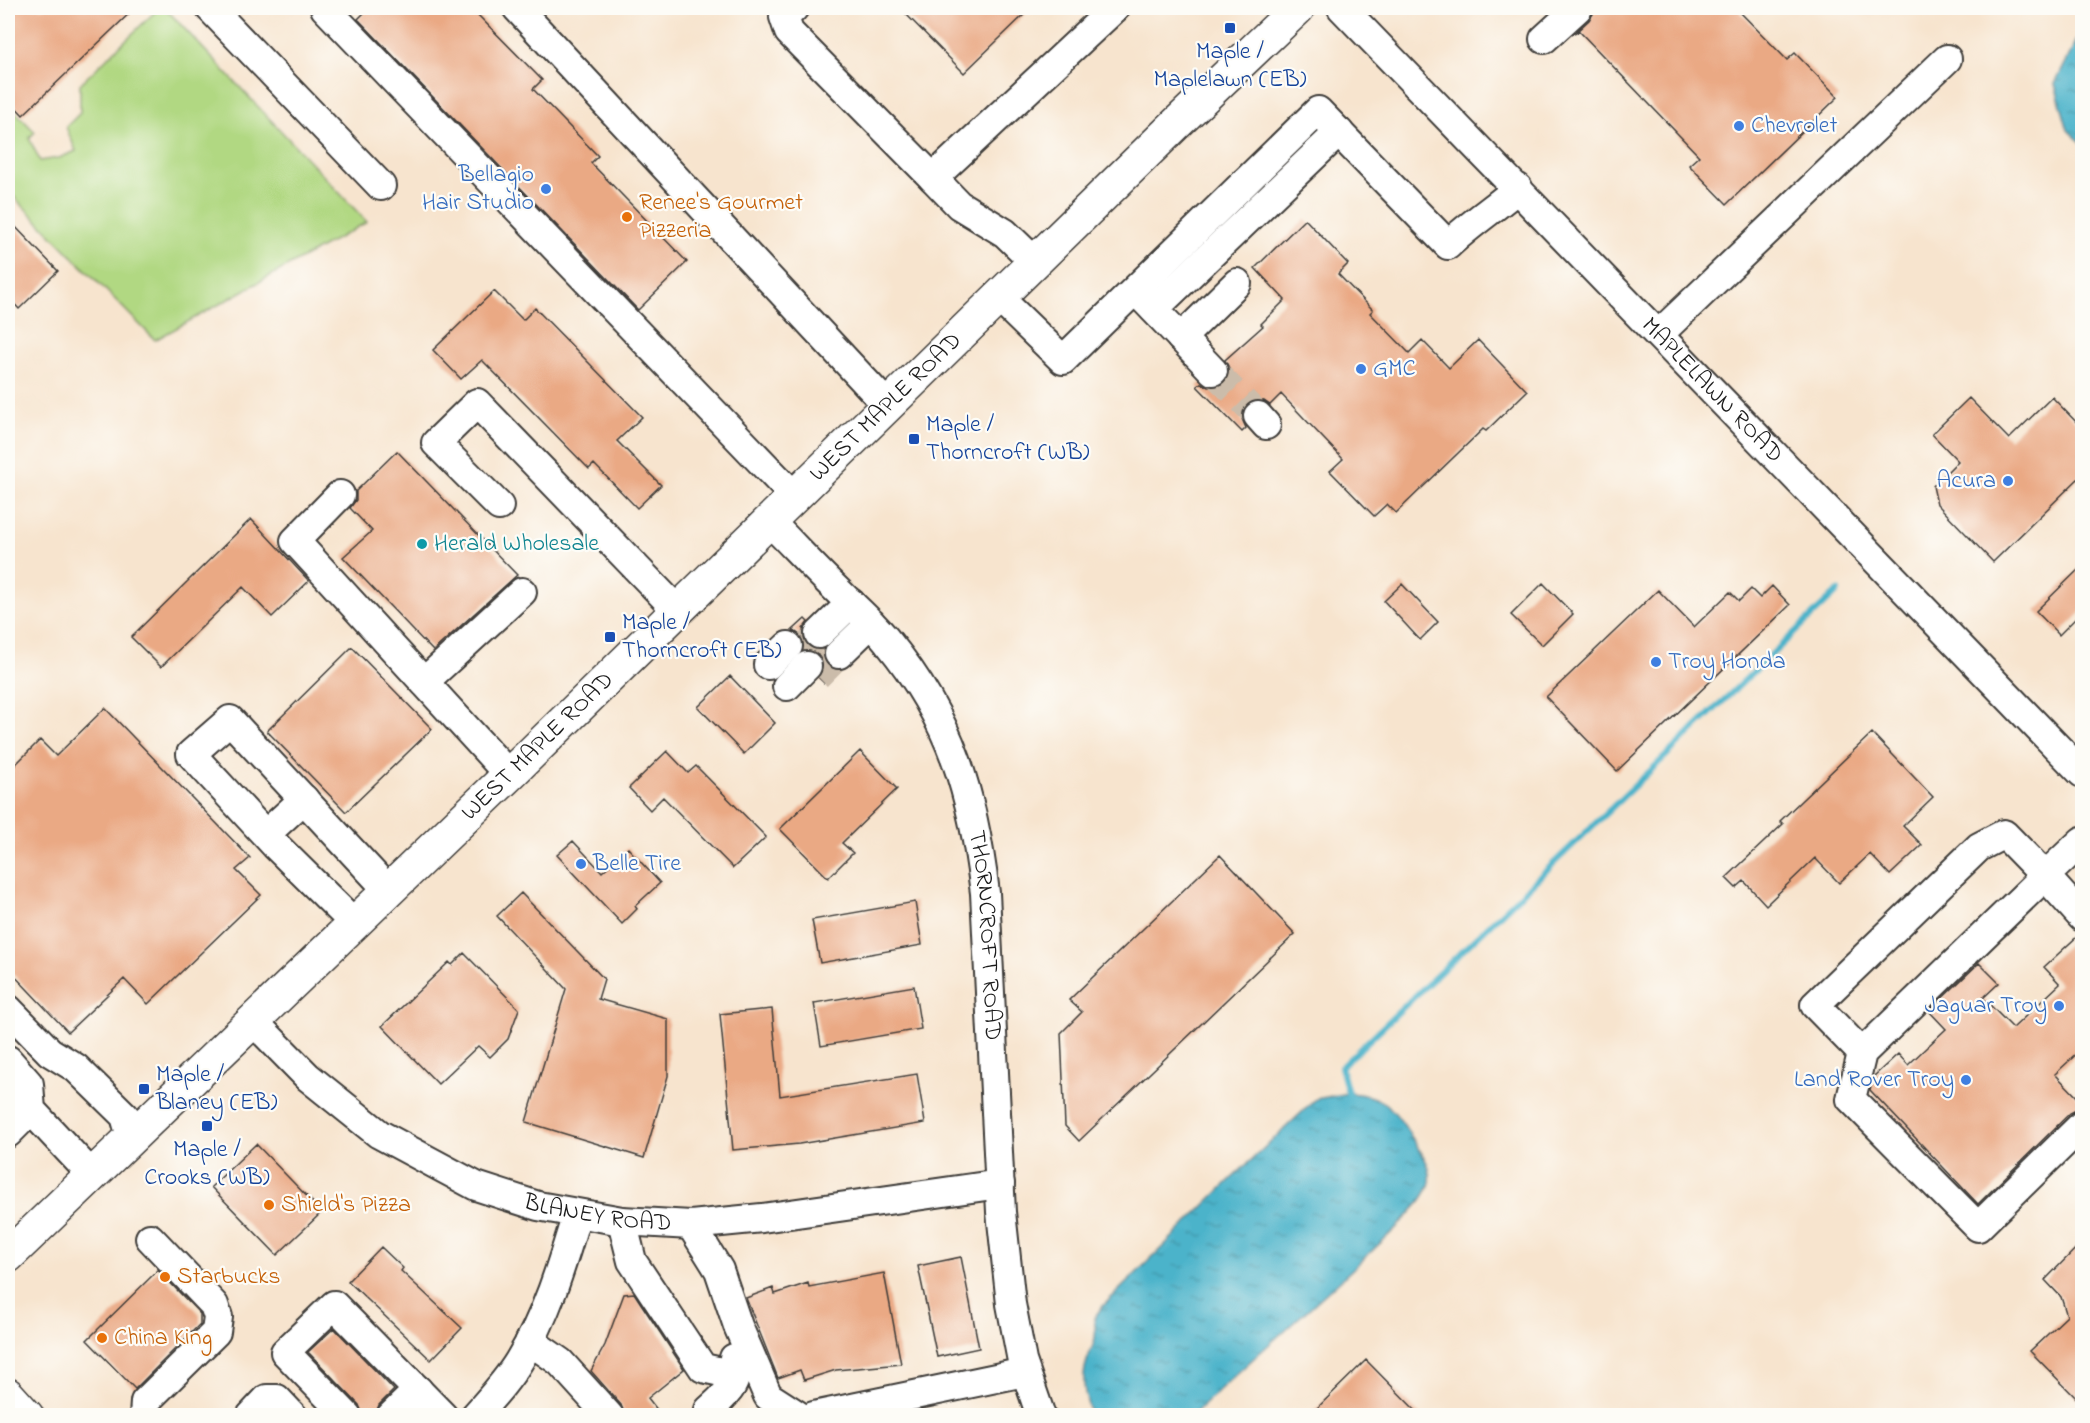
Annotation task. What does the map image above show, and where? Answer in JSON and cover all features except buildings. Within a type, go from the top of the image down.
[{"type":"main road","name":"WEST MAPLE ROAD","points":[[8,1256],[509,775],[1174,125],[1298,8]]},
{"type":"main road","points":[[8,1395],[26,1415]]},
{"type":"street","points":[[210,8],[381,186]]},
{"type":"street","points":[[326,8],[795,497]]},
{"type":"street","points":[[517,8],[888,406]]},
{"type":"street","points":[[933,178],[1115,8]]},
{"type":"street","name":"MAPLELAWN ROAD","points":[[1342,8],[2082,772]]},
{"type":"street","points":[[1544,39],[1578,8]]},
{"type":"street","points":[[785,11],[789,32],[959,205],[1005,233],[1035,262]]},
{"type":"street","points":[[1659,334],[1947,59]]},
{"type":"street","points":[[999,298],[1063,360],[1144,299],[1318,111],[1448,245],[1467,227],[1490,212],[1518,188]]},
{"type":"street","points":[[1181,338],[1237,283]]},
{"type":"street","points":[[1144,299],[1213,371]]},
{"type":"street","points":[[499,506],[436,443],[477,403],[677,610]]},
{"type":"street","points":[[340,495],[295,541],[509,775]]},
{"type":"street","name":"THORNCROFT ROAD","points":[[770,522],[887,640],[908,668],[936,714],[958,762],[971,803],[980,848],[985,893],[1001,1212],[1011,1304],[1025,1372],[1041,1416]]},
{"type":"street","points":[[424,682],[522,592]]},
{"type":"street","points":[[855,608],[824,639],[855,608]]},
{"type":"street","points":[[354,923],[191,754],[230,720],[388,890]]},
{"type":"street","points":[[266,834],[303,799]]},
{"type":"street","points":[[1862,1053],[1815,1005],[1979,847],[2004,834],[2082,917]]},
{"type":"street","points":[[2082,841],[1862,1053],[1851,1099],[1978,1227],[2082,1125]]},
{"type":"street","points":[[8,1009],[50,1052],[76,1068],[125,1116],[130,1137]]},
{"type":"street","name":"BLANEY ROAD","points":[[253,1021],[308,1077],[379,1134],[476,1186],[538,1206],[697,1235],[751,1219],[1000,1184]]},
{"type":"street","points":[[8,1060],[30,1084],[31,1110],[8,1133]]},
{"type":"street","points":[[8,1085],[91,1174]]},
{"type":"street","points":[[475,1416],[508,1377],[530,1341],[552,1294],[577,1214]]},
{"type":"street","points":[[622,1221],[632,1261],[703,1368],[735,1375]]},
{"type":"street","points":[[697,1235],[704,1279],[737,1366],[732,1389],[709,1410]]},
{"type":"street","points":[[697,1235],[719,1270],[738,1326],[768,1396],[800,1416]]},
{"type":"street","points":[[144,1416],[145,1402],[216,1332],[218,1317],[214,1305],[150,1238]]},
{"type":"street","points":[[347,1416],[285,1352],[334,1305],[443,1416]]},
{"type":"street","points":[[530,1341],[560,1362],[609,1416]]},
{"type":"street","points":[[814,1416],[1025,1372]]},
{"type":"street","points":[[390,1416],[418,1390]]},
{"type":"street","points":[[252,1416],[267,1399],[277,1400],[293,1416]]},
{"type":"green space","points":[[159,8],[166,9],[367,222],[155,340],[8,191],[8,104],[35,132],[29,138],[40,161],[59,158],[76,151],[66,127],[80,113],[80,84]]},
{"type":"water","points":[[2077,40],[2082,40],[2082,144],[2068,130],[2055,84]]},
{"type":"water","points":[[1348,1093],[1377,1099],[1391,1109],[1403,1124],[1424,1156],[1429,1169],[1430,1182],[1420,1202],[1389,1235],[1193,1415],[1091,1415],[1085,1392],[1084,1374],[1095,1339],[1094,1318],[1103,1306],[1230,1180],[1316,1099]]},
{"type":"waterway","points":[[1348,1093],[1341,1067],[1838,591]]},
{"type":"tunnel","points":[[1213,371],[1258,416]]},
{"type":"tunnel","points":[[797,656],[819,634]]},
{"type":"tunnel","points":[[817,676],[839,654]]},
{"type":"place","name":"Maple / Maplelawn (EB)","points":[[1230,28]]},
{"type":"place","name":"Chevrolet","points":[[1739,126]]},
{"type":"place","name":"Bellagio Hair Studio","points":[[546,189]]},
{"type":"place","name":"Renee's Gourmet Pizzeria","points":[[627,217]]},
{"type":"place","name":"GMC","points":[[1361,369]]},
{"type":"place","name":"Maple / Thorncroft (WB)","points":[[914,439]]},
{"type":"place","name":"Acura","points":[[2008,481]]},
{"type":"place","name":"Herald Wholesale","points":[[422,544]]},
{"type":"place","name":"Maple / Thorncroft (EB)","points":[[610,637]]},
{"type":"place","name":"Troy Honda","points":[[1656,662]]},
{"type":"place","name":"Belle Tire","points":[[581,864]]},
{"type":"place","name":"Jaguar Troy","points":[[2059,1006]]},
{"type":"place","name":"Land Rover Troy","points":[[1966,1080]]},
{"type":"place","name":"Maple / Blaney (EB)","points":[[144,1089]]},
{"type":"place","name":"Maple / Crooks (WB)","points":[[207,1126]]},
{"type":"place","name":"Shield's Pizza","points":[[269,1205]]},
{"type":"place","name":"Starbucks","points":[[165,1277]]},
{"type":"place","name":"China King","points":[[102,1338]]}]
